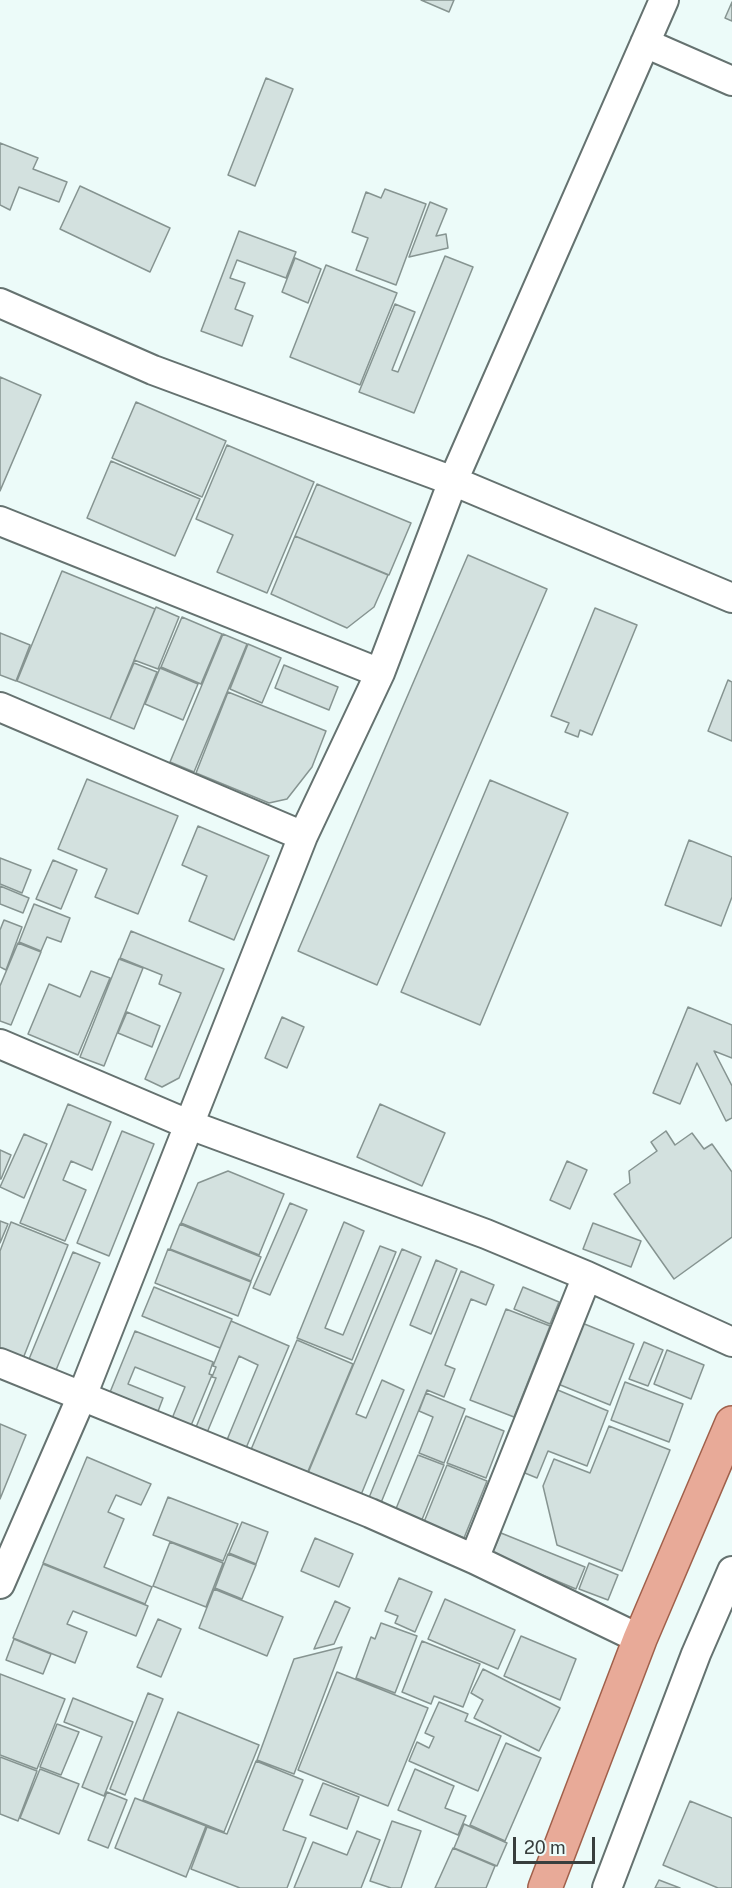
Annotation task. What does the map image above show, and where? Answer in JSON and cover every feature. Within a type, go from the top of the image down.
[{"type":"main road","points":[[544,1888],[640,1639],[732,1423]]},
{"type":"street","points":[[0,1584],[82,1396],[303,836],[380,673],[453,482],[664,0]]},
{"type":"street","points":[[645,43],[732,81]]},
{"type":"street","points":[[0,303],[153,370],[453,482],[732,598]]},
{"type":"street","points":[[0,521],[380,673]]},
{"type":"street","points":[[0,707],[303,836]]},
{"type":"street","points":[[0,1044],[190,1125],[486,1234],[587,1276],[732,1342]]},
{"type":"street","points":[[474,1559],[587,1276]]},
{"type":"street","points":[[0,1363],[370,1513],[474,1559],[640,1639]]},
{"type":"street","points":[[607,1888],[696,1654],[732,1571]]},
{"type":"building","points":[[421,0],[454,0],[449,12]]},
{"type":"building","points":[[732,2],[732,21],[725,18]]},
{"type":"building","points":[[266,78],[293,89],[255,186],[228,175]]},
{"type":"building","points":[[0,143],[38,158],[33,169],[67,182],[59,202],[19,187],[10,210],[0,205]]},
{"type":"building","points":[[80,186],[170,228],[150,272],[60,229]]},
{"type":"building","points":[[385,189],[426,204],[396,285],[356,270],[368,238],[352,232],[366,192],[381,198]]},
{"type":"building","points":[[430,202],[447,209],[436,236],[446,234],[448,248],[409,257]]},
{"type":"building","points":[[239,231],[296,252],[286,278],[237,260],[230,278],[245,283],[235,309],[253,316],[242,346],[201,331]]},
{"type":"building","points":[[445,256],[473,267],[414,413],[359,392],[395,304],[415,312],[392,370],[398,372]]},
{"type":"building","points":[[295,258],[321,269],[308,303],[282,292]]},
{"type":"building","points":[[326,265],[397,293],[360,385],[290,357]]},
{"type":"building","points":[[0,377],[41,395],[0,491]]},
{"type":"building","points":[[136,402],[226,441],[202,497],[112,458]]},
{"type":"building","points":[[227,445],[314,482],[267,593],[217,572],[233,535],[196,519]]},
{"type":"building","points":[[111,461],[200,499],[175,556],[87,518]]},
{"type":"building","points":[[317,484],[411,523],[389,575],[295,536]]},
{"type":"building","points":[[295,536],[388,575],[374,607],[347,628],[271,594]]},
{"type":"building","points":[[468,555],[547,589],[377,985],[298,951]]},
{"type":"building","points":[[62,571],[155,609],[110,719],[17,681]]},
{"type":"building","points":[[156,607],[179,617],[158,669],[134,660]]},
{"type":"building","points":[[595,608],[637,625],[592,735],[580,730],[578,737],[565,732],[569,723],[551,716]]},
{"type":"building","points":[[182,617],[222,634],[201,684],[161,667]]},
{"type":"building","points":[[0,633],[30,645],[16,681],[0,675]]},
{"type":"building","points":[[223,634],[247,644],[194,772],[170,762]]},
{"type":"building","points":[[248,644],[281,658],[262,703],[230,689]]},
{"type":"building","points":[[134,663],[157,672],[134,729],[110,719]]},
{"type":"building","points":[[284,665],[338,687],[329,710],[275,688]]},
{"type":"building","points":[[160,668],[198,684],[183,720],[145,704]]},
{"type":"building","points":[[728,680],[732,682],[732,741],[708,731]]},
{"type":"building","points":[[228,692],[326,731],[312,767],[287,799],[269,803],[196,773]]},
{"type":"building","points":[[87,779],[178,816],[138,914],[95,897],[107,869],[58,849]]},
{"type":"building","points":[[490,780],[568,813],[480,1025],[401,992]]},
{"type":"building","points":[[198,826],[269,856],[234,940],[189,921],[207,876],[182,865]]},
{"type":"building","points":[[689,840],[732,857],[732,897],[721,926],[665,905]]},
{"type":"building","points":[[0,858],[31,870],[22,893],[0,884]]},
{"type":"building","points":[[53,860],[77,870],[61,909],[36,899]]},
{"type":"building","points":[[0,886],[29,898],[23,913],[0,904]]},
{"type":"building","points":[[34,904],[70,918],[61,942],[47,937],[41,951],[19,942]]},
{"type":"building","points":[[4,920],[22,927],[6,970],[0,967],[0,930]]},
{"type":"building","points":[[131,931],[224,969],[179,1078],[162,1087],[145,1079],[181,993],[159,984],[162,975],[120,958]]},
{"type":"building","points":[[18,943],[41,952],[11,1025],[0,1021],[0,986]]},
{"type":"building","points":[[119,959],[143,968],[104,1066],[80,1057]]},
{"type":"building","points":[[91,971],[110,978],[78,1055],[28,1034],[49,984],[80,997]]},
{"type":"building","points":[[688,1007],[732,1025],[732,1058],[714,1051],[732,1086],[732,1118],[726,1121],[697,1063],[680,1104],[653,1093]]},
{"type":"building","points":[[127,1012],[160,1026],[152,1047],[118,1033]]},
{"type":"building","points":[[282,1017],[304,1027],[287,1068],[265,1058]]},
{"type":"building","points":[[68,1104],[111,1122],[92,1170],[71,1161],[63,1180],[86,1190],[65,1241],[20,1223]]},
{"type":"building","points":[[380,1104],[445,1133],[422,1186],[357,1157]]},
{"type":"building","points":[[122,1131],[154,1144],[109,1256],[77,1243]]},
{"type":"building","points":[[666,1131],[675,1145],[692,1133],[704,1149],[712,1144],[732,1172],[732,1237],[674,1279],[614,1194],[630,1183],[629,1171],[657,1151],[651,1142]]},
{"type":"building","points":[[24,1134],[47,1144],[24,1198],[0,1187]]},
{"type":"building","points":[[0,1150],[11,1155],[1,1179],[0,1179]]},
{"type":"building","points":[[567,1161],[587,1170],[570,1209],[550,1200]]},
{"type":"building","points":[[228,1171],[284,1194],[259,1255],[181,1223],[198,1183]]},
{"type":"building","points":[[290,1203],[307,1210],[270,1295],[253,1288]]},
{"type":"building","points":[[0,1221],[8,1224],[0,1243]]},
{"type":"building","points":[[11,1222],[68,1245],[22,1361],[0,1352],[0,1251]]},
{"type":"building","points":[[344,1222],[364,1231],[325,1328],[343,1335],[380,1246],[396,1252],[352,1360],[297,1338]]},
{"type":"building","points":[[593,1223],[641,1241],[631,1267],[583,1249]]},
{"type":"building","points":[[180,1224],[261,1257],[251,1281],[170,1249]]},
{"type":"building","points":[[168,1249],[251,1282],[238,1316],[155,1283]]},
{"type":"building","points":[[402,1249],[421,1257],[356,1414],[366,1418],[382,1380],[404,1390],[356,1507],[303,1485]]},
{"type":"building","points":[[73,1252],[100,1263],[54,1375],[27,1364]]},
{"type":"building","points":[[436,1260],[457,1269],[431,1334],[410,1325]]},
{"type":"building","points":[[461,1271],[494,1285],[486,1305],[471,1299],[445,1365],[455,1369],[444,1397],[427,1390],[376,1515],[364,1510]]},
{"type":"building","points":[[154,1287],[232,1319],[220,1348],[142,1316]]},
{"type":"building","points":[[523,1287],[559,1302],[550,1324],[514,1309]]},
{"type":"building","points":[[506,1309],[550,1326],[514,1417],[470,1400]]},
{"type":"building","points":[[231,1321],[289,1346],[241,1460],[222,1452],[258,1365],[239,1356],[201,1447],[190,1442],[216,1378],[212,1377],[216,1367],[213,1366]]},
{"type":"building","points":[[582,1323],[634,1344],[610,1405],[558,1384]]},
{"type":"building","points":[[135,1331],[213,1362],[209,1374],[212,1375],[185,1440],[166,1433],[185,1387],[135,1367],[128,1384],[163,1398],[154,1422],[106,1402]]},
{"type":"building","points":[[297,1340],[353,1364],[306,1476],[250,1452]]},
{"type":"building","points":[[644,1342],[663,1350],[648,1386],[629,1379]]},
{"type":"building","points":[[667,1350],[704,1365],[691,1399],[654,1384]]},
{"type":"building","points":[[625,1382],[683,1404],[669,1442],[611,1420]]},
{"type":"building","points":[[553,1388],[608,1411],[587,1466],[548,1451],[537,1478],[520,1471]]},
{"type":"building","points":[[426,1393],[465,1409],[444,1463],[419,1453],[433,1417],[419,1411]]},
{"type":"building","points":[[466,1416],[504,1431],[486,1478],[447,1463]]},
{"type":"building","points":[[0,1424],[26,1435],[0,1499]]},
{"type":"building","points":[[609,1426],[670,1450],[622,1571],[557,1545],[543,1486],[554,1459],[590,1473]]},
{"type":"building","points":[[418,1455],[444,1465],[419,1527],[393,1516]]},
{"type":"building","points":[[87,1457],[151,1484],[141,1505],[116,1495],[108,1512],[124,1519],[104,1567],[152,1587],[145,1604],[43,1563]]},
{"type":"building","points":[[447,1465],[487,1481],[464,1538],[424,1522]]},
{"type":"building","points":[[168,1497],[238,1524],[223,1561],[153,1535]]},
{"type":"building","points":[[242,1522],[268,1532],[256,1564],[229,1553]]},
{"type":"building","points":[[501,1533],[585,1567],[576,1589],[492,1554]]},
{"type":"building","points":[[315,1538],[353,1554],[339,1587],[301,1571]]},
{"type":"building","points":[[170,1542],[223,1563],[206,1607],[153,1586]]},
{"type":"building","points":[[228,1554],[256,1565],[242,1599],[215,1588]]},
{"type":"building","points":[[589,1563],[618,1575],[608,1600],[579,1589]]},
{"type":"building","points":[[43,1564],[148,1606],[136,1636],[73,1611],[67,1624],[87,1632],[75,1663],[13,1638]]},
{"type":"building","points":[[399,1578],[432,1592],[415,1632],[395,1623],[398,1616],[385,1611]]},
{"type":"building","points":[[214,1589],[283,1617],[267,1656],[199,1628]]},
{"type":"building","points":[[445,1599],[515,1630],[498,1669],[428,1639]]},
{"type":"building","points":[[335,1601],[350,1608],[334,1644],[314,1649]]},
{"type":"building","points":[[158,1619],[181,1629],[161,1677],[137,1667]]},
{"type":"building","points":[[381,1623],[417,1636],[395,1693],[356,1678],[371,1637],[375,1639]]},
{"type":"building","points":[[521,1636],[576,1659],[560,1700],[504,1676]]},
{"type":"building","points":[[14,1639],[51,1654],[43,1674],[6,1660]]},
{"type":"building","points":[[422,1641],[480,1664],[463,1707],[434,1696],[431,1704],[402,1692]]},
{"type":"building","points":[[342,1647],[294,1774],[257,1760],[294,1659]]},
{"type":"building","points":[[483,1669],[560,1708],[539,1751],[474,1718],[483,1700],[471,1693]]},
{"type":"building","points":[[337,1672],[428,1708],[388,1806],[298,1770]]},
{"type":"building","points":[[0,1674],[65,1699],[37,1769],[0,1755]]},
{"type":"building","points":[[148,1693],[163,1699],[125,1795],[110,1789]]},
{"type":"building","points":[[73,1698],[133,1722],[104,1796],[82,1787],[102,1737],[64,1722]]},
{"type":"building","points":[[439,1702],[468,1714],[465,1721],[501,1736],[478,1791],[409,1761],[417,1742],[429,1748],[434,1737],[425,1733]]},
{"type":"building","points":[[178,1712],[259,1745],[224,1832],[143,1800]]},
{"type":"building","points":[[57,1724],[79,1732],[61,1775],[40,1767]]},
{"type":"building","points":[[506,1743],[541,1758],[505,1841],[470,1825]]},
{"type":"building","points":[[0,1757],[37,1771],[18,1821],[0,1814]]},
{"type":"building","points":[[256,1761],[303,1780],[283,1830],[306,1838],[287,1888],[240,1888],[191,1869],[207,1827],[227,1834]]},
{"type":"building","points":[[40,1769],[79,1784],[59,1834],[20,1818]]},
{"type":"building","points":[[415,1769],[454,1786],[445,1808],[466,1816],[458,1835],[398,1810]]},
{"type":"building","points":[[323,1783],[359,1797],[347,1829],[310,1815]]},
{"type":"building","points":[[107,1792],[127,1800],[108,1848],[88,1840]]},
{"type":"building","points":[[135,1798],[206,1826],[186,1877],[115,1848]]},
{"type":"building","points":[[690,1801],[732,1818],[732,1888],[718,1888],[663,1865]]},
{"type":"building","points":[[392,1821],[421,1831],[401,1888],[391,1888],[370,1881]]},
{"type":"building","points":[[464,1824],[507,1843],[497,1866],[454,1848]]},
{"type":"building","points":[[357,1831],[380,1840],[361,1888],[294,1888],[313,1842],[347,1855]]},
{"type":"building","points":[[453,1848],[495,1866],[486,1888],[435,1888]]},
{"type":"building","points":[[659,1880],[680,1888],[655,1888]]}]
